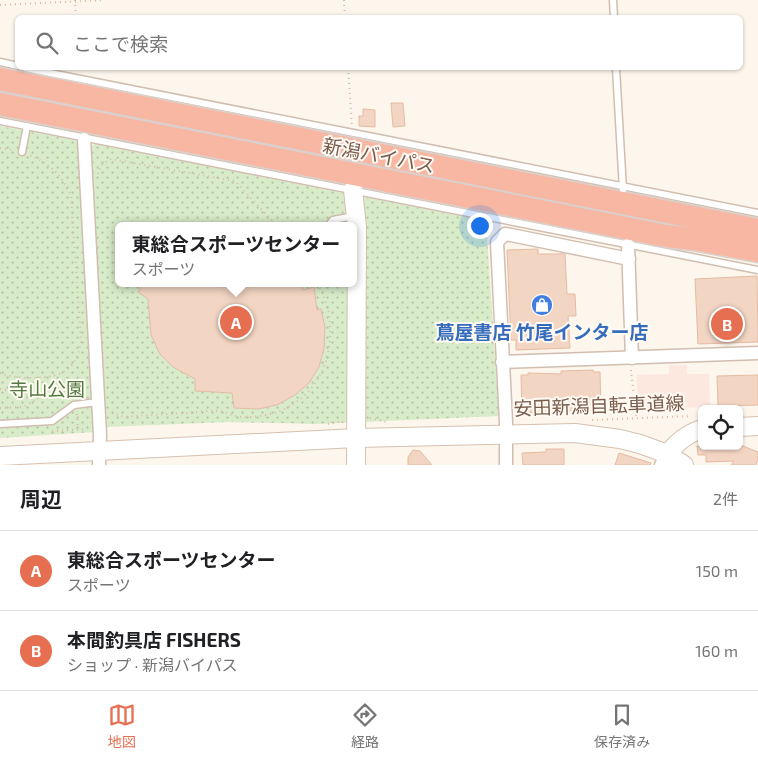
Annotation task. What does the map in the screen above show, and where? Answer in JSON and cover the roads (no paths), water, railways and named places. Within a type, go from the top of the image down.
[{"type":"highway","name":"新潟バイパス","points":[[0,79],[758,230]]},
{"type":"highway","name":"新潟バイパス","points":[[0,104],[666,236],[694,239],[758,251]]},
{"type":"highway","points":[[666,236],[692,248],[758,260]]},
{"type":"street","points":[[84,139],[98,402],[99,458]]},
{"type":"street","points":[[353,190],[356,222]]},
{"type":"street","points":[[506,465],[496,248],[500,238],[505,234],[629,259]]},
{"type":"street","points":[[628,242],[632,358]]},
{"type":"street","points":[[354,291],[356,465]]},
{"type":"street","points":[[502,362],[758,353]]},
{"type":"street","points":[[664,459],[697,423]]},
{"type":"street","points":[[743,427],[758,426]]},
{"type":"street","points":[[0,456],[99,458],[356,438],[575,433],[634,442],[664,459],[684,465]]},
{"type":"lane","points":[[613,0],[614,15]]},
{"type":"lane","points":[[0,62],[15,65]]},
{"type":"lane","points":[[35,70],[622,188],[758,213]]},
{"type":"lane","points":[[616,70],[622,188]]},
{"type":"lane","points":[[0,121],[84,139],[628,242],[758,270]]},
{"type":"lane","points":[[22,152],[27,126]]},
{"type":"lane","points":[[331,222],[333,220],[354,216]]},
{"type":"lane","points":[[0,424],[52,421],[76,404],[98,402]]},
{"type":"place","name":"蔦屋書店 竹尾インター店","points":[[542,305]]},
{"type":"place","name":"東総合スポーツセンター","points":[[236,322]]},
{"type":"place","name":"本間釣具店 FISHERS","points":[[727,324]]},
{"type":"park label","name":"寺山公園","points":[[47,388]]}]
